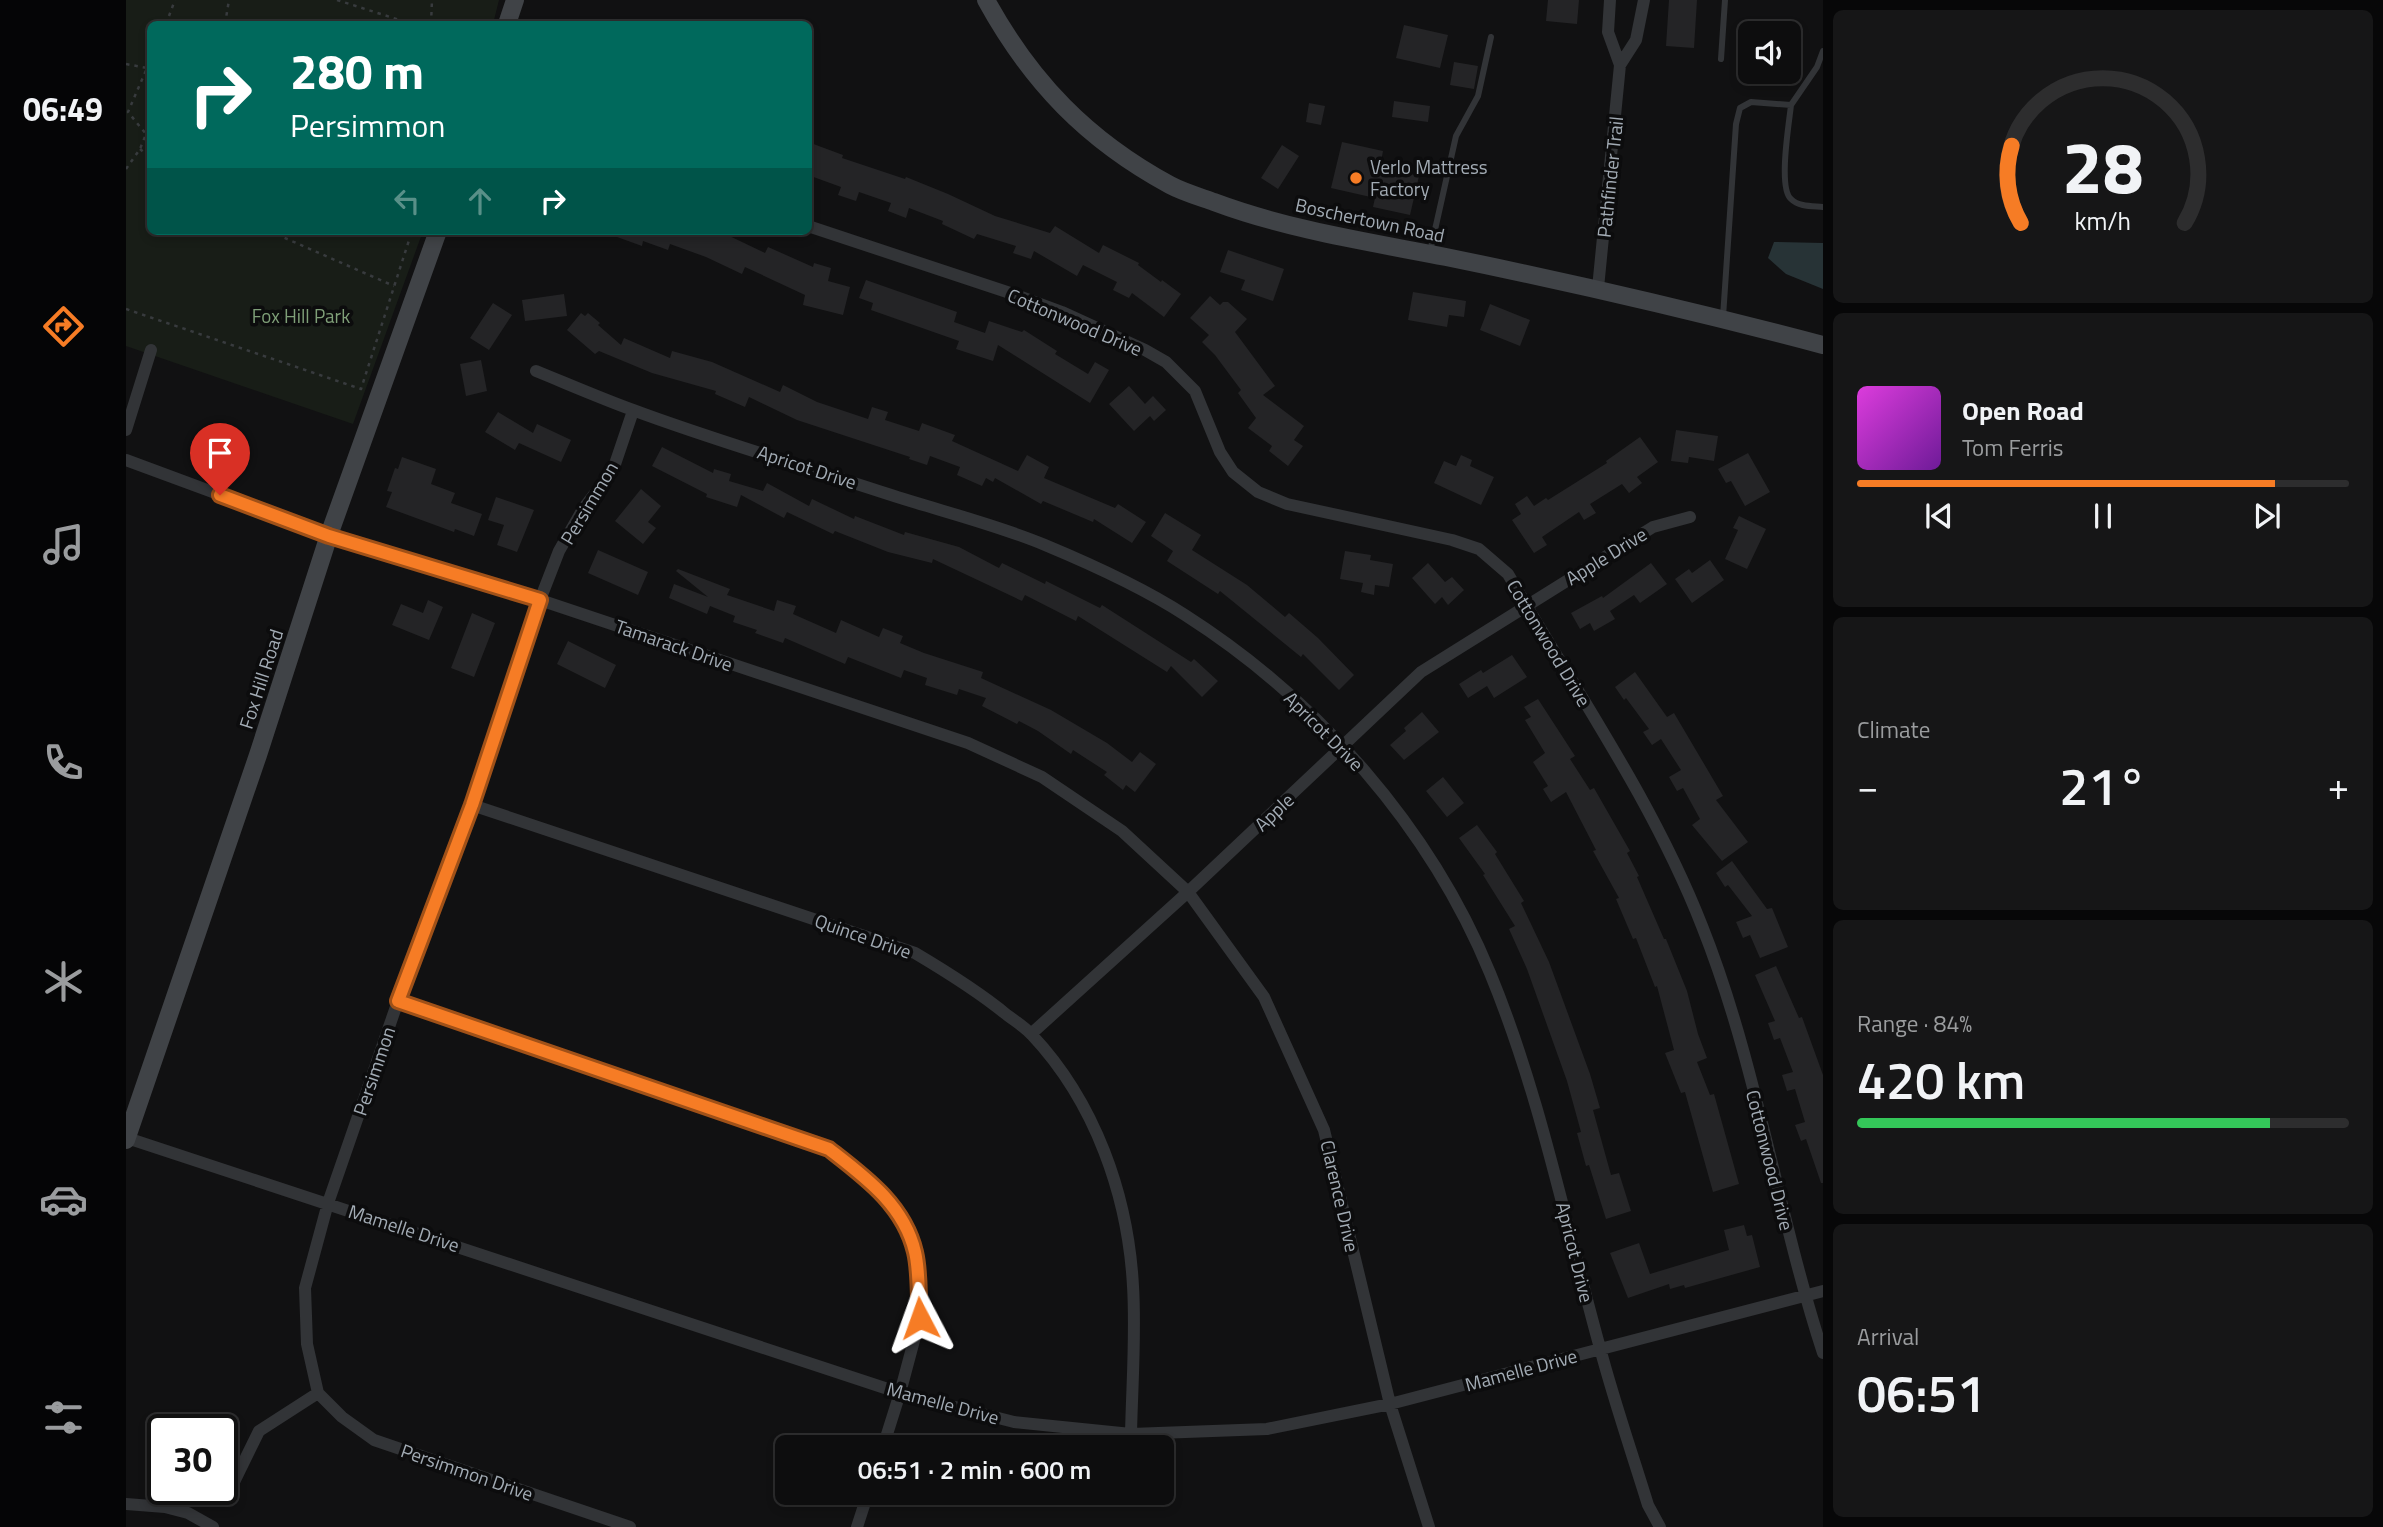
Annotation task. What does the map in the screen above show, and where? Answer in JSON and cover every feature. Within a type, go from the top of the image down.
[{"type":"street","points":[[508,21],[515,0]]},
{"type":"street","name":"Boschertown Road","points":[[986,0],[1039,80],[1066,111],[1096,138],[1172,187],[1291,226],[1598,288],[1823,345]]},
{"type":"street","name":"Pathfinder Trail","points":[[1598,288],[1620,65],[1608,32],[1609,0]]},
{"type":"street","name":"Pathfinder Trail","points":[[1620,65],[1636,40],[1643,0]]},
{"type":"street","name":"Cottonwood Drive","points":[[812,227],[1051,308],[1145,350],[1166,362],[1195,391],[1220,452],[1233,472],[1258,492],[1287,504],[1452,540],[1479,550],[1508,575],[1645,805],[1673,858],[1702,927],[1729,1000],[1804,1296],[1823,1353]]},
{"type":"street","name":"Fox Hill Road","points":[[126,1139],[258,755],[329,536],[437,235]]},
{"type":"street","points":[[126,430],[151,350]]},
{"type":"street","name":"Apricot Drive","points":[[536,372],[634,411],[1042,544],[1116,577],[1184,614],[1244,658],[1297,701],[1343,747],[1400,815],[1449,888],[1489,970],[1520,1052],[1543,1126],[1600,1349],[1648,1505],[1660,1527]]},
{"type":"street","name":"Persimmon","points":[[318,1393],[307,1344],[306,1288],[328,1203],[398,1001],[472,805],[540,600],[559,551],[583,509],[613,470],[634,411]]},
{"type":"street","name":"Tamarack Drive","points":[[126,460],[329,536],[540,600],[968,743],[1042,777],[1122,831],[1188,892]]},
{"type":"street","name":"Apple Drive","points":[[1526,606],[1653,527],[1690,517]]},
{"type":"street","name":"Apple","points":[[1031,1034],[1188,892],[1421,672],[1526,606]]},
{"type":"street","name":"Quince Drive","points":[[472,805],[915,953],[976,989],[1031,1034],[1068,1082],[1091,1122],[1105,1154],[1126,1222],[1133,1286],[1131,1434]]},
{"type":"street","name":"Clarence Drive","points":[[1188,892],[1264,997],[1324,1130],[1390,1404],[1429,1527]]},
{"type":"street","points":[[398,1001],[829,1149],[871,1181],[902,1220],[915,1252],[920,1318],[887,1435]]},
{"type":"street","name":"Mamelle Drive","points":[[126,1139],[328,1203],[900,1393],[1014,1422],[1131,1434],[1268,1429],[1390,1404],[1823,1291]]},
{"type":"street","points":[[238,1474],[259,1431],[318,1393]]},
{"type":"street","name":"Persimmon Drive","points":[[318,1393],[342,1417],[374,1440],[630,1527]]},
{"type":"street","points":[[126,1504],[165,1507],[188,1513],[213,1527]]},
{"type":"street","points":[[857,1527],[864,1505]]},
{"type":"lane","points":[[1721,59],[1725,0]]},
{"type":"lane","points":[[1430,254],[1457,136],[1478,96],[1491,37]]},
{"type":"lane","points":[[1823,51],[1817,67],[1791,105],[1784,188],[1792,201],[1801,205],[1823,207]]},
{"type":"lane","points":[[1722,319],[1740,108],[1751,103],[1791,105]]},
{"type":"path","points":[[167,21],[175,0]]},
{"type":"path","points":[[226,21],[229,0]]},
{"type":"path","points":[[337,0],[403,21]]},
{"type":"path","points":[[430,21],[432,0]]},
{"type":"path","points":[[126,64],[147,68],[128,112],[146,134],[140,149],[126,169]]},
{"type":"path","points":[[140,149],[147,155]]},
{"type":"path","points":[[278,235],[394,286]]},
{"type":"path","points":[[126,309],[361,389],[411,235]]},
{"type":"green space","name":"Fox Hill Park","points":[[126,0],[499,0],[494,21],[147,21],[147,235],[422,235],[353,424],[126,346]]},
{"type":"shaded area","points":[[1774,242],[1823,243],[1823,289],[1786,274],[1768,258]]},
{"type":"building","points":[[1548,0],[1579,0],[1577,24],[1546,21]]},
{"type":"building","points":[[1669,0],[1697,0],[1694,48],[1666,46]]},
{"type":"building","points":[[1404,25],[1448,35],[1440,68],[1396,58]]},
{"type":"building","points":[[1454,62],[1478,66],[1474,89],[1450,85]]},
{"type":"building","points":[[1394,101],[1430,106],[1428,122],[1392,117]]},
{"type":"building","points":[[1309,103],[1325,106],[1321,125],[1306,122]]},
{"type":"building","name":"Verlo Mattress Factory","points":[[1342,142],[1383,151],[1380,167],[1419,176],[1410,215],[1373,207],[1375,198],[1331,188]]},
{"type":"building","points":[[812,143],[843,155],[842,158],[905,179],[906,177],[995,216],[1050,233],[1055,226],[1099,253],[1103,245],[1139,263],[1138,265],[1161,282],[1162,280],[1181,294],[1164,317],[1132,293],[1129,298],[1113,290],[1117,282],[1083,265],[1077,276],[1034,251],[1031,259],[1013,253],[1016,246],[977,234],[974,239],[942,224],[943,221],[909,208],[906,218],[888,211],[891,203],[859,192],[856,201],[838,195],[841,187],[812,176]]},
{"type":"building","points":[[1282,145],[1299,156],[1278,189],[1261,178]]},
{"type":"building","points":[[612,235],[727,235],[765,253],[768,247],[813,267],[814,263],[831,268],[828,281],[850,287],[843,315],[803,305],[805,295],[745,267],[742,274],[670,244],[668,250],[643,241],[642,246]]},
{"type":"building","points":[[1228,250],[1284,269],[1273,301],[1241,290],[1245,280],[1220,272]]},
{"type":"building","points":[[866,280],[957,312],[954,322],[985,333],[989,321],[1022,332],[1024,330],[1057,351],[1055,354],[1088,374],[1095,362],[1109,370],[1090,403],[998,345],[993,361],[956,349],[959,341],[871,310],[873,303],[859,298]]},
{"type":"building","points":[[1413,292],[1466,301],[1464,317],[1449,315],[1447,327],[1408,320]]},
{"type":"building","points":[[564,294],[567,316],[525,321],[522,300]]},
{"type":"building","points":[[1210,296],[1220,305],[1228,302],[1247,319],[1235,332],[1275,386],[1263,395],[1304,426],[1294,440],[1303,446],[1288,466],[1269,451],[1272,446],[1248,428],[1256,418],[1238,393],[1241,390],[1202,342],[1209,335],[1190,318]]},
{"type":"building","points":[[493,303],[512,315],[489,350],[470,338]]},
{"type":"building","points":[[1490,304],[1530,320],[1520,346],[1480,330]]},
{"type":"building","points":[[581,313],[585,316],[588,313],[621,345],[624,338],[670,358],[672,351],[712,362],[780,392],[783,385],[817,402],[868,419],[872,407],[888,412],[885,420],[919,431],[922,423],[955,435],[952,441],[1018,471],[1027,455],[1049,467],[1044,478],[1115,508],[1118,504],[1146,522],[1132,543],[1094,519],[1093,522],[1043,501],[1041,504],[995,478],[993,482],[986,478],[982,486],[957,475],[960,467],[930,456],[927,465],[797,420],[749,397],[745,407],[715,394],[716,391],[652,373],[599,351],[595,354],[567,330]]},
{"type":"building","points":[[481,360],[487,391],[466,396],[460,364]]},
{"type":"building","points":[[1129,386],[1145,404],[1153,396],[1166,410],[1154,421],[1150,416],[1134,431],[1109,404]]},
{"type":"building","points":[[498,412],[533,433],[537,424],[571,440],[561,462],[519,443],[515,450],[485,432]]},
{"type":"building","points":[[1676,430],[1718,436],[1714,461],[1689,457],[1688,463],[1671,461]]},
{"type":"building","points":[[1640,437],[1658,462],[1637,477],[1642,483],[1629,493],[1622,484],[1590,504],[1596,513],[1584,520],[1579,512],[1542,537],[1547,545],[1534,553],[1512,520],[1521,514],[1515,504],[1527,496],[1534,506],[1546,498],[1548,500],[1607,463],[1606,461]]},
{"type":"building","points":[[662,447],[713,473],[714,469],[731,474],[729,481],[763,491],[767,483],[809,506],[812,499],[854,519],[855,516],[904,535],[905,532],[959,547],[999,568],[1002,563],[1045,584],[1046,581],[1100,608],[1102,605],[1191,662],[1194,659],[1218,681],[1202,697],[1171,666],[1167,672],[1078,616],[1076,621],[1025,595],[1022,601],[933,559],[932,563],[888,552],[835,531],[833,534],[787,512],[784,518],[741,495],[737,507],[706,497],[707,494],[652,466]]},
{"type":"building","points":[[1748,453],[1770,492],[1745,506],[1731,481],[1726,483],[1718,469]]},
{"type":"building","points":[[1461,455],[1472,460],[1470,466],[1494,477],[1481,505],[1434,483],[1444,461],[1456,466]]},
{"type":"building","points":[[402,457],[436,469],[431,484],[455,493],[451,503],[482,514],[474,536],[455,529],[454,532],[386,507],[392,492],[387,491]]},
{"type":"building","points":[[641,489],[661,506],[648,522],[656,528],[643,544],[615,521]]},
{"type":"building","points":[[496,497],[534,510],[517,552],[497,545],[504,525],[488,520]]},
{"type":"building","points":[[1165,513],[1201,535],[1192,550],[1247,585],[1285,617],[1289,613],[1354,675],[1339,690],[1303,654],[1301,657],[1220,591],[1218,594],[1167,561],[1173,551],[1151,536]]},
{"type":"building","points":[[1739,516],[1766,529],[1747,569],[1725,559],[1738,530],[1733,528]]},
{"type":"building","points":[[598,550],[648,572],[638,595],[588,573]]},
{"type":"building","points":[[1345,551],[1371,555],[1370,560],[1393,564],[1389,587],[1375,585],[1374,595],[1361,592],[1363,583],[1340,579]]},
{"type":"building","points":[[1710,560],[1724,580],[1692,603],[1675,579],[1689,569],[1692,573]]},
{"type":"building","points":[[1428,563],[1445,582],[1452,577],[1464,590],[1448,605],[1442,597],[1435,604],[1412,578]]},
{"type":"building","points":[[1651,563],[1667,584],[1640,603],[1634,595],[1610,611],[1615,619],[1594,631],[1590,623],[1580,629],[1571,613],[1602,596],[1603,598]]},
{"type":"building","points":[[678,569],[730,589],[727,595],[774,611],[777,600],[796,606],[793,614],[836,633],[841,620],[879,637],[883,628],[903,636],[900,643],[983,672],[981,678],[1051,710],[1107,743],[1132,762],[1140,752],[1156,764],[1135,792],[1126,785],[1123,790],[1104,775],[1107,772],[1073,750],[1071,754],[1038,731],[1019,721],[1017,724],[982,706],[986,698],[959,689],[957,695],[925,685],[927,678],[904,670],[901,678],[848,657],[845,664],[785,638],[783,643],[755,633],[757,630],[733,622],[735,616],[710,606],[707,614],[669,598],[674,584],[708,597],[676,571]]},
{"type":"building","points":[[428,600],[443,607],[429,640],[392,625],[401,604],[423,613]]},
{"type":"building","points":[[472,613],[495,623],[474,677],[451,668]]},
{"type":"building","points":[[568,641],[616,665],[605,688],[557,664]]},
{"type":"building","points":[[1512,655],[1527,677],[1494,698],[1487,686],[1468,698],[1459,684]]},
{"type":"building","points":[[1635,672],[1667,717],[1674,713],[1723,796],[1716,800],[1748,842],[1722,861],[1692,825],[1700,819],[1683,788],[1677,791],[1669,777],[1681,770],[1661,739],[1652,745],[1643,732],[1649,729],[1615,687]]},
{"type":"building","points":[[1538,699],[1575,756],[1570,759],[1590,790],[1594,788],[1630,851],[1627,853],[1687,991],[1707,1058],[1697,1062],[1710,1095],[1714,1094],[1739,1184],[1713,1192],[1685,1092],[1681,1093],[1665,1053],[1674,1050],[1657,986],[1655,987],[1636,938],[1633,939],[1616,899],[1619,898],[1593,851],[1596,850],[1566,792],[1551,802],[1543,789],[1548,786],[1533,762],[1545,753],[1525,720],[1531,717],[1524,707]]},
{"type":"building","points":[[1422,712],[1439,732],[1404,760],[1390,745]]},
{"type":"building","points":[[1443,777],[1464,803],[1447,817],[1426,791]]},
{"type":"building","points":[[1477,825],[1497,852],[1495,854],[1524,901],[1521,903],[1549,962],[1600,1108],[1593,1110],[1611,1175],[1619,1173],[1631,1211],[1606,1219],[1589,1165],[1586,1166],[1577,1133],[1581,1132],[1567,1081],[1527,969],[1509,929],[1515,926],[1483,875],[1485,874],[1459,838]]},
{"type":"building","points":[[1732,861],[1767,909],[1772,908],[1788,947],[1760,958],[1750,935],[1743,938],[1736,922],[1752,916],[1716,873]]},
{"type":"building","points":[[1776,966],[1799,1018],[1802,1017],[1823,1075],[1823,1183],[1806,1139],[1801,1141],[1795,1125],[1805,1122],[1795,1089],[1787,1091],[1782,1075],[1793,1072],[1780,1038],[1774,1040],[1768,1023],[1775,1021],[1755,975]]},
{"type":"building","points":[[1744,1225],[1747,1236],[1752,1235],[1760,1267],[1685,1288],[1684,1285],[1670,1289],[1669,1284],[1628,1298],[1610,1253],[1639,1243],[1650,1274],[1729,1250],[1724,1230]]},
{"type":"place","name":"Verlo Mattress Factory","points":[[1356,178]]},
{"type":"route","points":[[220,495],[329,536],[540,600],[472,805],[398,1001],[829,1149],[871,1181],[902,1220],[915,1252],[920,1318]]}]
